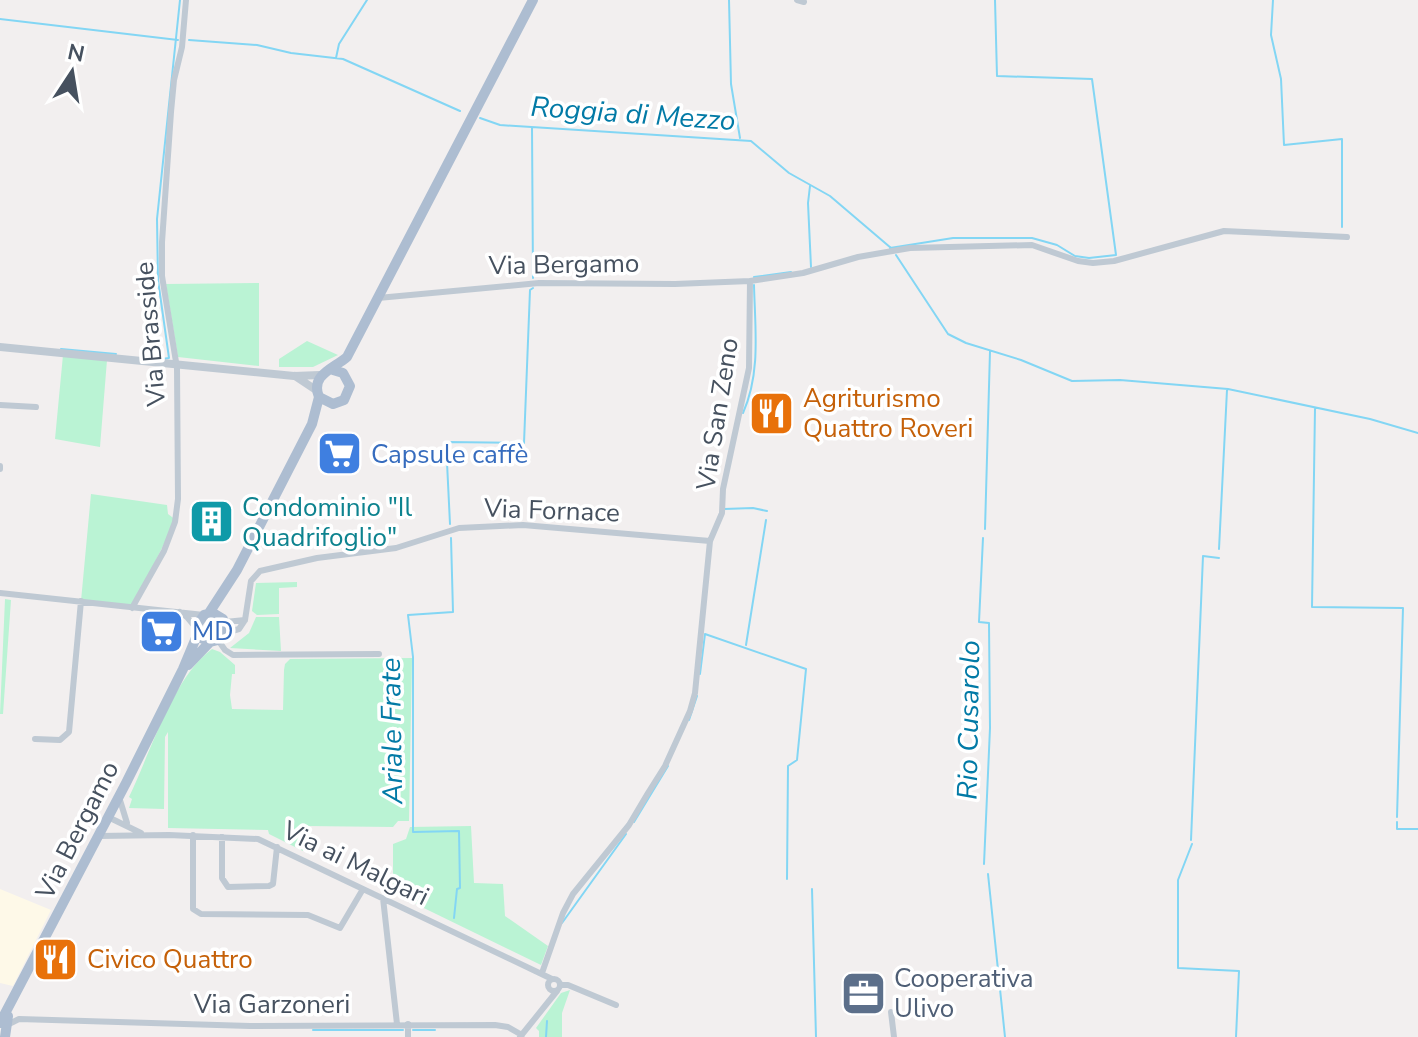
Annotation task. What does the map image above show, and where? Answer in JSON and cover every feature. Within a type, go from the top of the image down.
[{"type":"main road","points":[[320,375],[333,370],[347,357],[533,0]]},
{"type":"main road","points":[[333,370],[347,377],[347,357]]},
{"type":"main road","name":"Via Bergamo","points":[[5,1037],[4,1024],[10,1007],[183,669],[198,621],[232,579],[312,424],[321,397],[320,375]]},
{"type":"main road","name":"Via Bergamo","points":[[321,397],[339,403],[348,396],[350,386],[347,377]]},
{"type":"main road","name":"Via Bergamo","points":[[183,669],[220,631],[232,579]]},
{"type":"main road","points":[[206,614],[220,631]]},
{"type":"main road","points":[[197,631],[220,631]]},
{"type":"street","name":"Via Brasside","points":[[132,608],[164,551],[176,520],[178,499],[176,364],[162,276],[162,242],[174,80],[182,47],[186,0]]},
{"type":"street","points":[[750,281],[803,273],[858,257],[910,248],[1032,245],[1093,263],[1130,258],[1224,231],[1347,237]]},
{"type":"street","name":"Via Bergamo","points":[[378,298],[539,283],[750,281]]},
{"type":"street","name":"Via San Zeno","points":[[542,973],[568,904],[629,825],[665,766],[690,711],[695,693],[710,541],[722,513],[723,489],[746,392],[752,319],[750,281]]},
{"type":"street","points":[[0,347],[294,376],[320,375]]},
{"type":"street","points":[[294,376],[321,397]]},
{"type":"street","points":[[0,405],[36,407]]},
{"type":"street","name":"Via Fornace","points":[[220,631],[245,620],[251,581],[260,571],[317,558],[396,548],[459,528],[523,525],[710,541]]},
{"type":"street","points":[[0,593],[206,614]]},
{"type":"street","points":[[35,739],[60,740],[69,732],[81,601]]},
{"type":"street","points":[[180,612],[197,631]]},
{"type":"street","points":[[220,631],[225,650],[233,655],[379,654]]},
{"type":"street","points":[[119,797],[129,826]]},
{"type":"street","points":[[108,817],[112,828],[121,835]]},
{"type":"street","name":"Via ai Malgari","points":[[108,817],[138,832],[152,835]]},
{"type":"street","points":[[193,835],[193,909],[201,914],[308,915],[340,928],[363,889]]},
{"type":"street","name":"Via ai Malgari","points":[[98,836],[253,838],[532,970]]},
{"type":"street","points":[[222,837],[222,878],[228,887],[273,884],[277,847]]},
{"type":"street","points":[[383,898],[397,1024]]},
{"type":"street","points":[[532,970],[558,980],[559,988]]},
{"type":"street","points":[[532,970],[550,991],[568,985],[616,1005]]},
{"type":"street","points":[[543,1005],[547,986],[552,979]]},
{"type":"street","points":[[521,1036],[559,988]]},
{"type":"street","points":[[10,1007],[19,1019]]},
{"type":"street","points":[[891,1012],[894,1037]]},
{"type":"street","name":"Via Garzoneri","points":[[4,1024],[19,1019],[250,1026],[502,1025],[521,1036]]},
{"type":"street","points":[[408,1024],[408,1037]]},
{"type":"shaded area","points":[[0,889],[51,910],[13,986],[0,983]]},
{"type":"green space","points":[[259,283],[259,366],[178,357],[166,284]]},
{"type":"green space","points":[[307,341],[338,355],[313,367],[279,367],[279,359]]},
{"type":"green space","points":[[63,355],[107,360],[100,447],[55,439]]},
{"type":"green space","points":[[91,494],[167,505],[168,514],[176,520],[132,608],[81,601]]},
{"type":"green space","points":[[297,582],[297,587],[279,588],[279,614],[257,615],[252,611],[256,583]]},
{"type":"green space","points":[[5,599],[11,600],[3,714],[0,714]]},
{"type":"green space","points":[[256,617],[279,617],[281,651],[230,648],[249,633]]},
{"type":"green space","points":[[212,649],[235,665],[230,695],[232,709],[283,710],[284,670],[290,659],[412,658],[409,821],[398,821],[393,827],[306,826],[303,851],[269,834],[268,830],[168,828],[168,732],[165,737],[164,809],[129,808],[132,799],[129,797],[174,697],[198,662]]},
{"type":"green space","points":[[471,826],[474,883],[503,884],[505,916],[548,946],[541,965],[393,893],[393,844],[406,839],[410,827]]},
{"type":"green space","points":[[570,990],[562,1013],[562,1037],[539,1037],[536,1028],[561,993]]},
{"type":"waterway","points":[[162,359],[169,358],[158,280],[157,219],[180,0]]},
{"type":"waterway","points":[[336,58],[339,44],[367,0]]},
{"type":"waterway","points":[[729,0],[731,84],[740,138]]},
{"type":"waterway","points":[[890,248],[953,238],[1032,238],[1057,245],[1075,256],[1116,255],[1092,79],[997,76],[995,0]]},
{"type":"waterway","points":[[1273,0],[1271,35],[1281,79],[1284,145],[1342,139],[1342,227]]},
{"type":"waterway","name":"Roggia di Mezzo","points":[[0,19],[178,40]]},
{"type":"waterway","name":"Roggia di Mezzo","points":[[189,40],[257,45],[291,53],[343,59],[460,111]]},
{"type":"waterway","name":"Roggia di Mezzo","points":[[480,118],[500,125],[751,141],[789,173],[830,196],[891,248]]},
{"type":"waterway","name":"Ariale Frate","points":[[532,128],[533,278]]},
{"type":"waterway","points":[[810,186],[811,267]]},
{"type":"waterway","name":"Roggia di Mezzo","points":[[896,255],[948,334],[1072,381],[1120,380],[1228,389],[1370,419],[1418,433]]},
{"type":"waterway","points":[[754,277],[791,272]]},
{"type":"waterway","points":[[743,413],[755,366],[754,285]]},
{"type":"waterway","name":"Ariale Frate","points":[[450,524],[446,442],[524,443],[530,290],[533,288]]},
{"type":"waterway","points":[[61,349],[116,354]]},
{"type":"waterway","name":"Rio Cusarolo","points":[[985,529],[990,351]]},
{"type":"waterway","points":[[1219,549],[1227,390]]},
{"type":"waterway","points":[[1315,408],[1312,607],[1403,608],[1397,817]]},
{"type":"waterway","points":[[724,509],[767,511]]},
{"type":"waterway","points":[[746,645],[766,520]]},
{"type":"waterway","name":"Ariale Frate","points":[[451,538],[453,612],[408,615],[413,657],[413,832],[459,831],[460,888],[457,889],[454,918]]},
{"type":"waterway","name":"Rio Cusarolo","points":[[983,538],[979,622],[989,623],[990,728],[984,864]]},
{"type":"waterway","points":[[1191,840],[1203,556],[1219,558]]},
{"type":"waterway","points":[[700,674],[705,634],[806,669],[797,760],[788,766],[787,879]]},
{"type":"waterway","points":[[689,720],[697,696]]},
{"type":"waterway","points":[[634,822],[668,766]]},
{"type":"waterway","points":[[1397,822],[1397,829],[1418,829]]},
{"type":"waterway","points":[[562,923],[626,834]]},
{"type":"waterway","points":[[1192,844],[1178,880],[1178,968],[1239,971],[1236,1037]]},
{"type":"waterway","name":"Rio Cusarolo","points":[[988,874],[1005,1037]]},
{"type":"waterway","points":[[812,889],[816,1037]]},
{"type":"waterway","points":[[546,1037],[547,1021]]},
{"type":"waterway","name":"Ariale Frate","points":[[313,1030],[403,1030]]},
{"type":"waterway","name":"Ariale Frate","points":[[413,1030],[435,1030]]},
{"type":"place","name":"Agriturismo Quattro Roveri","points":[[772,413]]},
{"type":"place","name":"Capsule caffè","points":[[340,454]]},
{"type":"place","name":"Condominio \"Il Quadrifoglio\"","points":[[211,522]]},
{"type":"place","name":"MD","points":[[161,631]]},
{"type":"place","name":"Civico Quattro","points":[[56,959]]},
{"type":"place","name":"Cooperativa Ulivo","points":[[863,993]]}]
